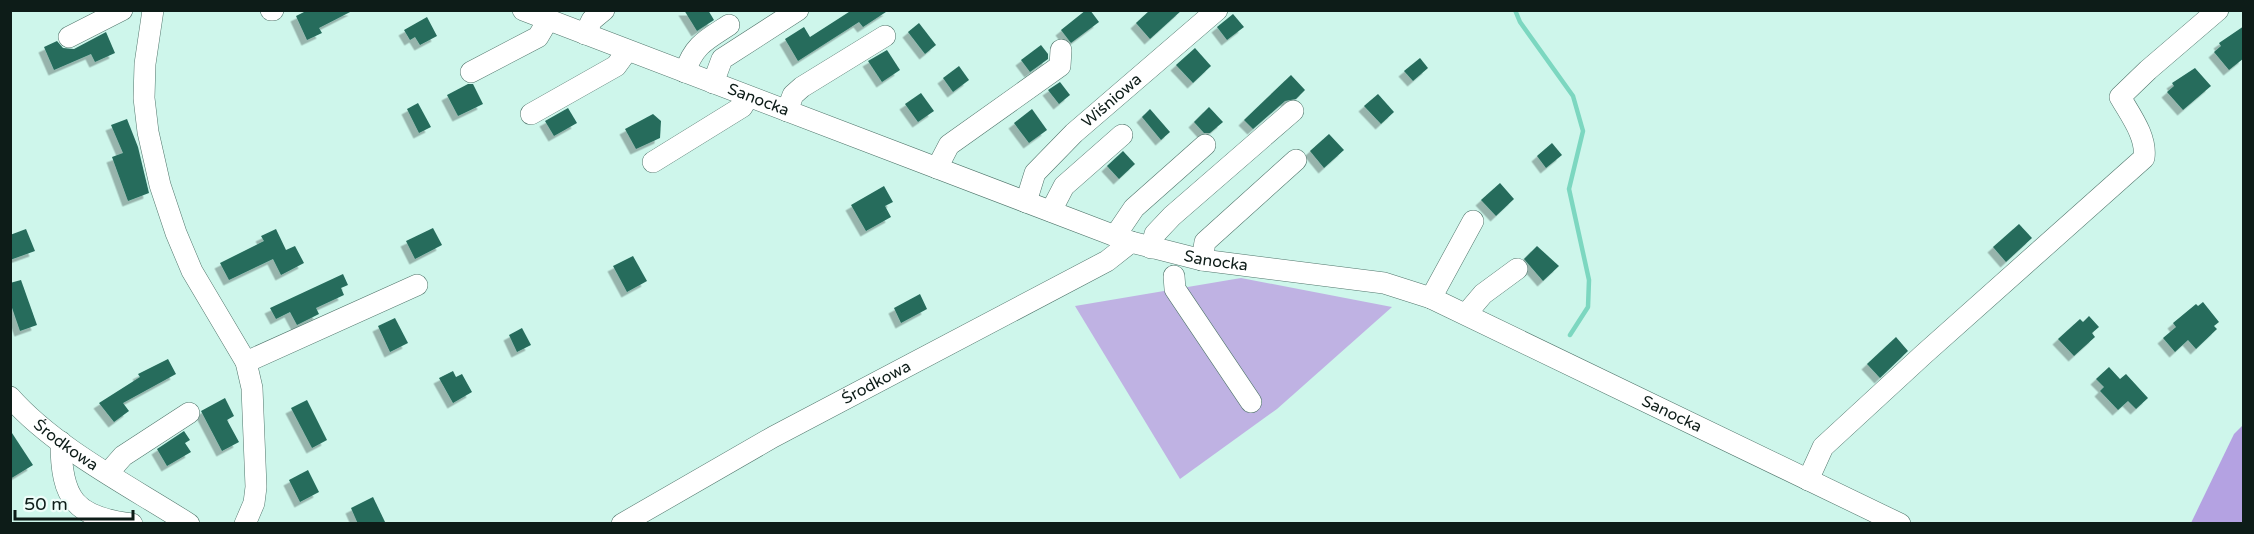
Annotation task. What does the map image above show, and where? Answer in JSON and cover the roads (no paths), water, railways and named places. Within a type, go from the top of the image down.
[{"type":"street","points":[[69,36],[122,10]]},
{"type":"street","points":[[153,10],[145,64],[144,98],[160,185],[192,271],[246,362],[252,388],[256,487],[254,503],[245,524]]},
{"type":"street","name":"Sanocka","points":[[523,10],[1151,248],[1202,260],[1384,283],[1431,298],[1900,524]]},
{"type":"street","points":[[585,34],[592,20],[604,10]]},
{"type":"street","points":[[713,83],[722,59],[798,10]]},
{"type":"street","name":"Wiśniowa","points":[[1026,202],[1035,174],[1074,133],[1217,10]]},
{"type":"street","points":[[1808,480],[1823,447],[2144,158],[2145,149],[2138,129],[2120,97],[2218,10]]},
{"type":"street","points":[[471,72],[538,37],[548,20]]},
{"type":"street","points":[[685,72],[690,56],[698,46],[729,25]]},
{"type":"street","points":[[788,111],[793,95],[802,87],[885,36]]},
{"type":"street","points":[[942,170],[949,145],[1060,66],[1061,50]]},
{"type":"street","points":[[531,114],[616,66],[627,51]]},
{"type":"street","points":[[653,162],[742,107],[748,97]]},
{"type":"street","points":[[942,170],[959,150],[1034,98]]},
{"type":"street","points":[[1151,248],[1155,234],[1172,216],[1293,111]]},
{"type":"street","points":[[1051,211],[1064,186],[1122,135]]},
{"type":"street","name":"Środkowa","points":[[622,524],[773,437],[1107,261],[1123,239],[1134,208],[1204,146]]},
{"type":"street","points":[[1202,260],[1205,242],[1296,160]]},
{"type":"street","points":[[1431,298],[1473,221]]},
{"type":"street","points":[[1466,314],[1483,294],[1517,269]]},
{"type":"street","points":[[1174,276],[1175,289],[1251,402]]},
{"type":"street","points":[[246,362],[417,285]]},
{"type":"street","name":"Środkowa","points":[[10,397],[24,413],[61,442],[188,523]]},
{"type":"street","points":[[109,472],[123,456],[189,413]]},
{"type":"street","points":[[61,442],[61,472],[68,490],[91,520],[132,524]]},
{"type":"waterway","points":[[1515,10],[1520,22],[1573,96],[1583,131],[1569,189],[1589,280],[1588,307],[1570,335]]}]
